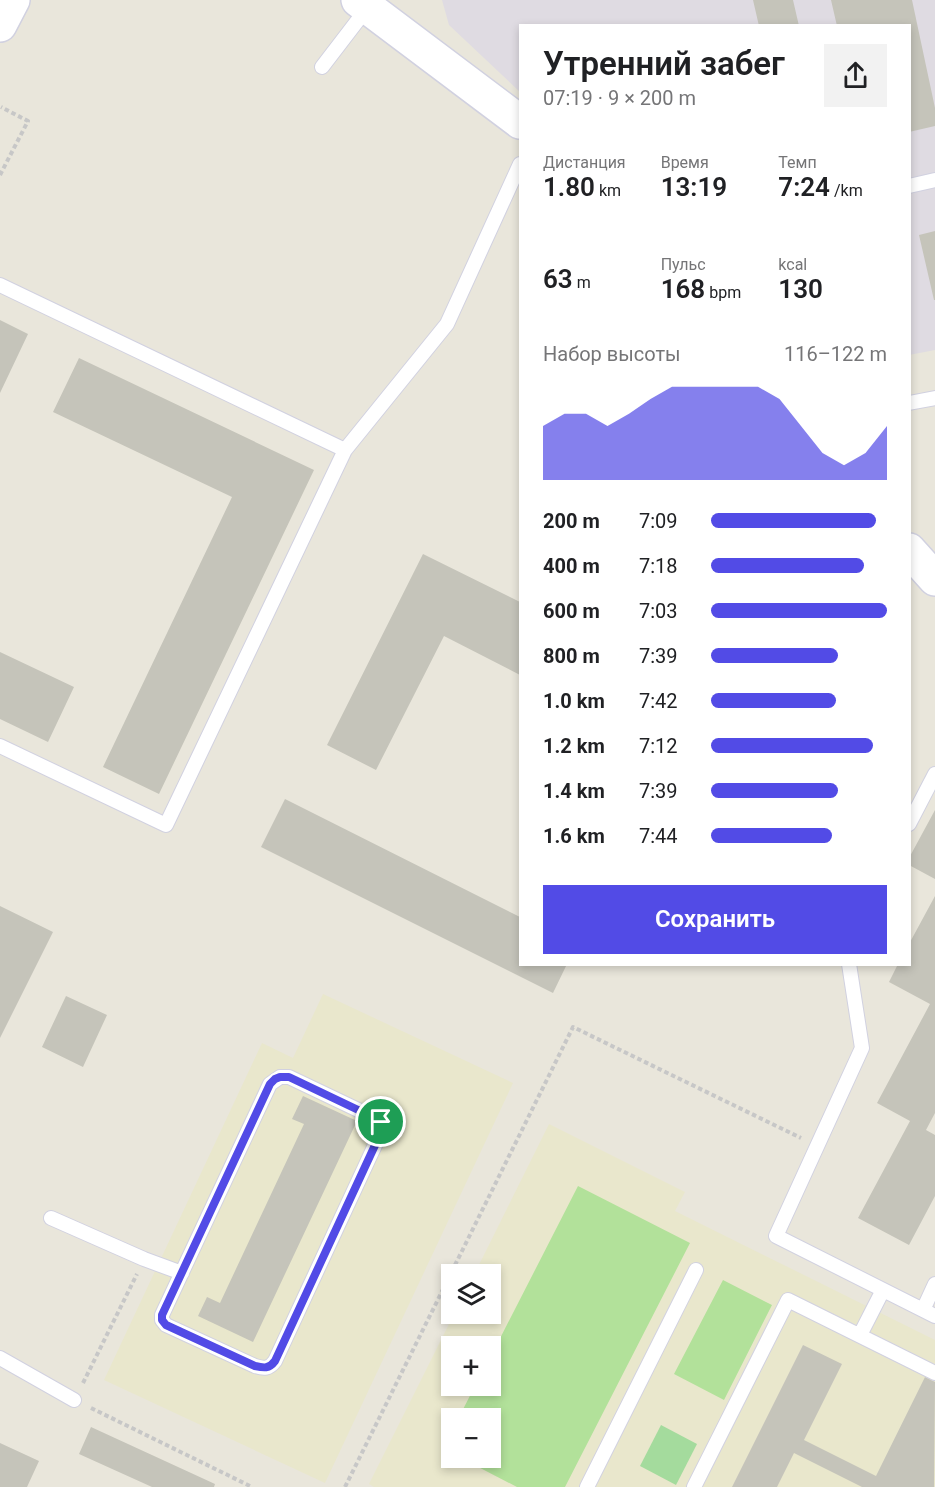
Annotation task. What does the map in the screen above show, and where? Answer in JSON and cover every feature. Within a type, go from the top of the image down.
[{"type":"street","points":[[0,25],[13,0]]},
{"type":"street","points":[[363,4],[519,121]]},
{"type":"street","points":[[911,552],[935,579]]},
{"type":"lane","points":[[322,67],[363,4]]},
{"type":"lane","points":[[0,746],[166,825],[345,450],[447,324],[519,166]]},
{"type":"lane","points":[[911,186],[935,180]]},
{"type":"lane","points":[[0,285],[345,450]]},
{"type":"lane","points":[[911,403],[935,398]]},
{"type":"lane","points":[[911,821],[935,774]]},
{"type":"lane","points":[[849,966],[862,1048],[776,1236],[929,1313],[935,1284]]},
{"type":"lane","points":[[289,1077],[381,1122],[382,1134],[271,1366],[264,1368],[255,1366],[163,1323],[162,1315],[182,1273],[270,1084],[275,1079],[289,1077]]},
{"type":"lane","points":[[51,1218],[144,1259],[182,1273]]},
{"type":"lane","points":[[587,1487],[696,1270]]},
{"type":"lane","points":[[860,1335],[883,1290]]},
{"type":"lane","points":[[694,1487],[788,1299],[935,1373]]},
{"type":"lane","points":[[1,1361],[74,1400]]},
{"type":"path","points":[[0,175],[28,121],[1,107]]},
{"type":"path","points":[[345,1487],[573,1027],[818,1146]]},
{"type":"path","points":[[144,1259],[74,1400],[252,1487]]},
{"type":"shaded area","points":[[442,0],[935,0],[935,350],[911,355],[911,24],[519,24],[519,91],[449,25]]},
{"type":"shaded area","points":[[323,994],[513,1083],[325,1483],[104,1380],[262,1043],[293,1058]]},
{"type":"shaded area","points":[[549,1124],[685,1192],[675,1211],[935,1340],[935,1487],[374,1487],[369,1484],[441,1340],[441,1396],[501,1396],[501,1336],[443,1336],[449,1324],[501,1324],[501,1264],[479,1264]]},
{"type":"green space","points":[[578,1186],[690,1243],[565,1487],[517,1487],[480,1468],[501,1468],[501,1408],[464,1408],[470,1396],[501,1396],[501,1336]]},
{"type":"green space","points":[[723,1280],[772,1305],[724,1400],[674,1374]]},
{"type":"green space","points":[[661,1425],[697,1444],[676,1485],[640,1466]]},
{"type":"building","points":[[753,0],[793,0],[799,24],[759,24]]},
{"type":"building","points":[[831,0],[912,0],[935,108],[935,126],[911,132],[911,24],[837,24]]},
{"type":"building","points":[[935,231],[935,300],[934,300],[919,235]]},
{"type":"building","points":[[0,320],[28,334],[0,393]]},
{"type":"building","points":[[79,358],[314,470],[159,794],[103,767],[232,497],[53,412]]},
{"type":"building","points":[[423,554],[519,602],[519,674],[444,636],[376,770],[327,745]]},
{"type":"building","points":[[0,652],[74,687],[48,742],[0,719]]},
{"type":"building","points":[[285,799],[519,916],[519,966],[566,966],[553,993],[261,847]]},
{"type":"building","points":[[935,810],[935,879],[911,866],[911,854]]},
{"type":"building","points":[[935,896],[935,1113],[926,1130],[935,1135],[935,1196],[909,1245],[858,1218],[910,1121],[877,1103],[930,1004],[889,982],[897,966],[911,966],[911,940]]},
{"type":"building","points":[[0,906],[53,932],[0,1038]]},
{"type":"building","points":[[66,996],[107,1015],[83,1067],[42,1047]]},
{"type":"building","points":[[303,1096],[357,1121],[253,1342],[198,1316],[207,1297],[220,1303],[304,1124],[292,1119]]},
{"type":"building","points":[[803,1345],[842,1364],[804,1440],[876,1476],[925,1377],[935,1382],[934,1487],[862,1487],[794,1453],[777,1487],[732,1487]]},
{"type":"building","points":[[91,1427],[215,1484],[214,1487],[152,1487],[79,1454]]},
{"type":"building","points":[[0,1443],[39,1461],[27,1487],[0,1487]]},
{"type":"route","points":[[289,1077],[381,1122],[382,1134],[271,1366],[264,1368],[255,1366],[163,1323],[162,1315],[270,1084],[275,1079],[289,1077]]}]
